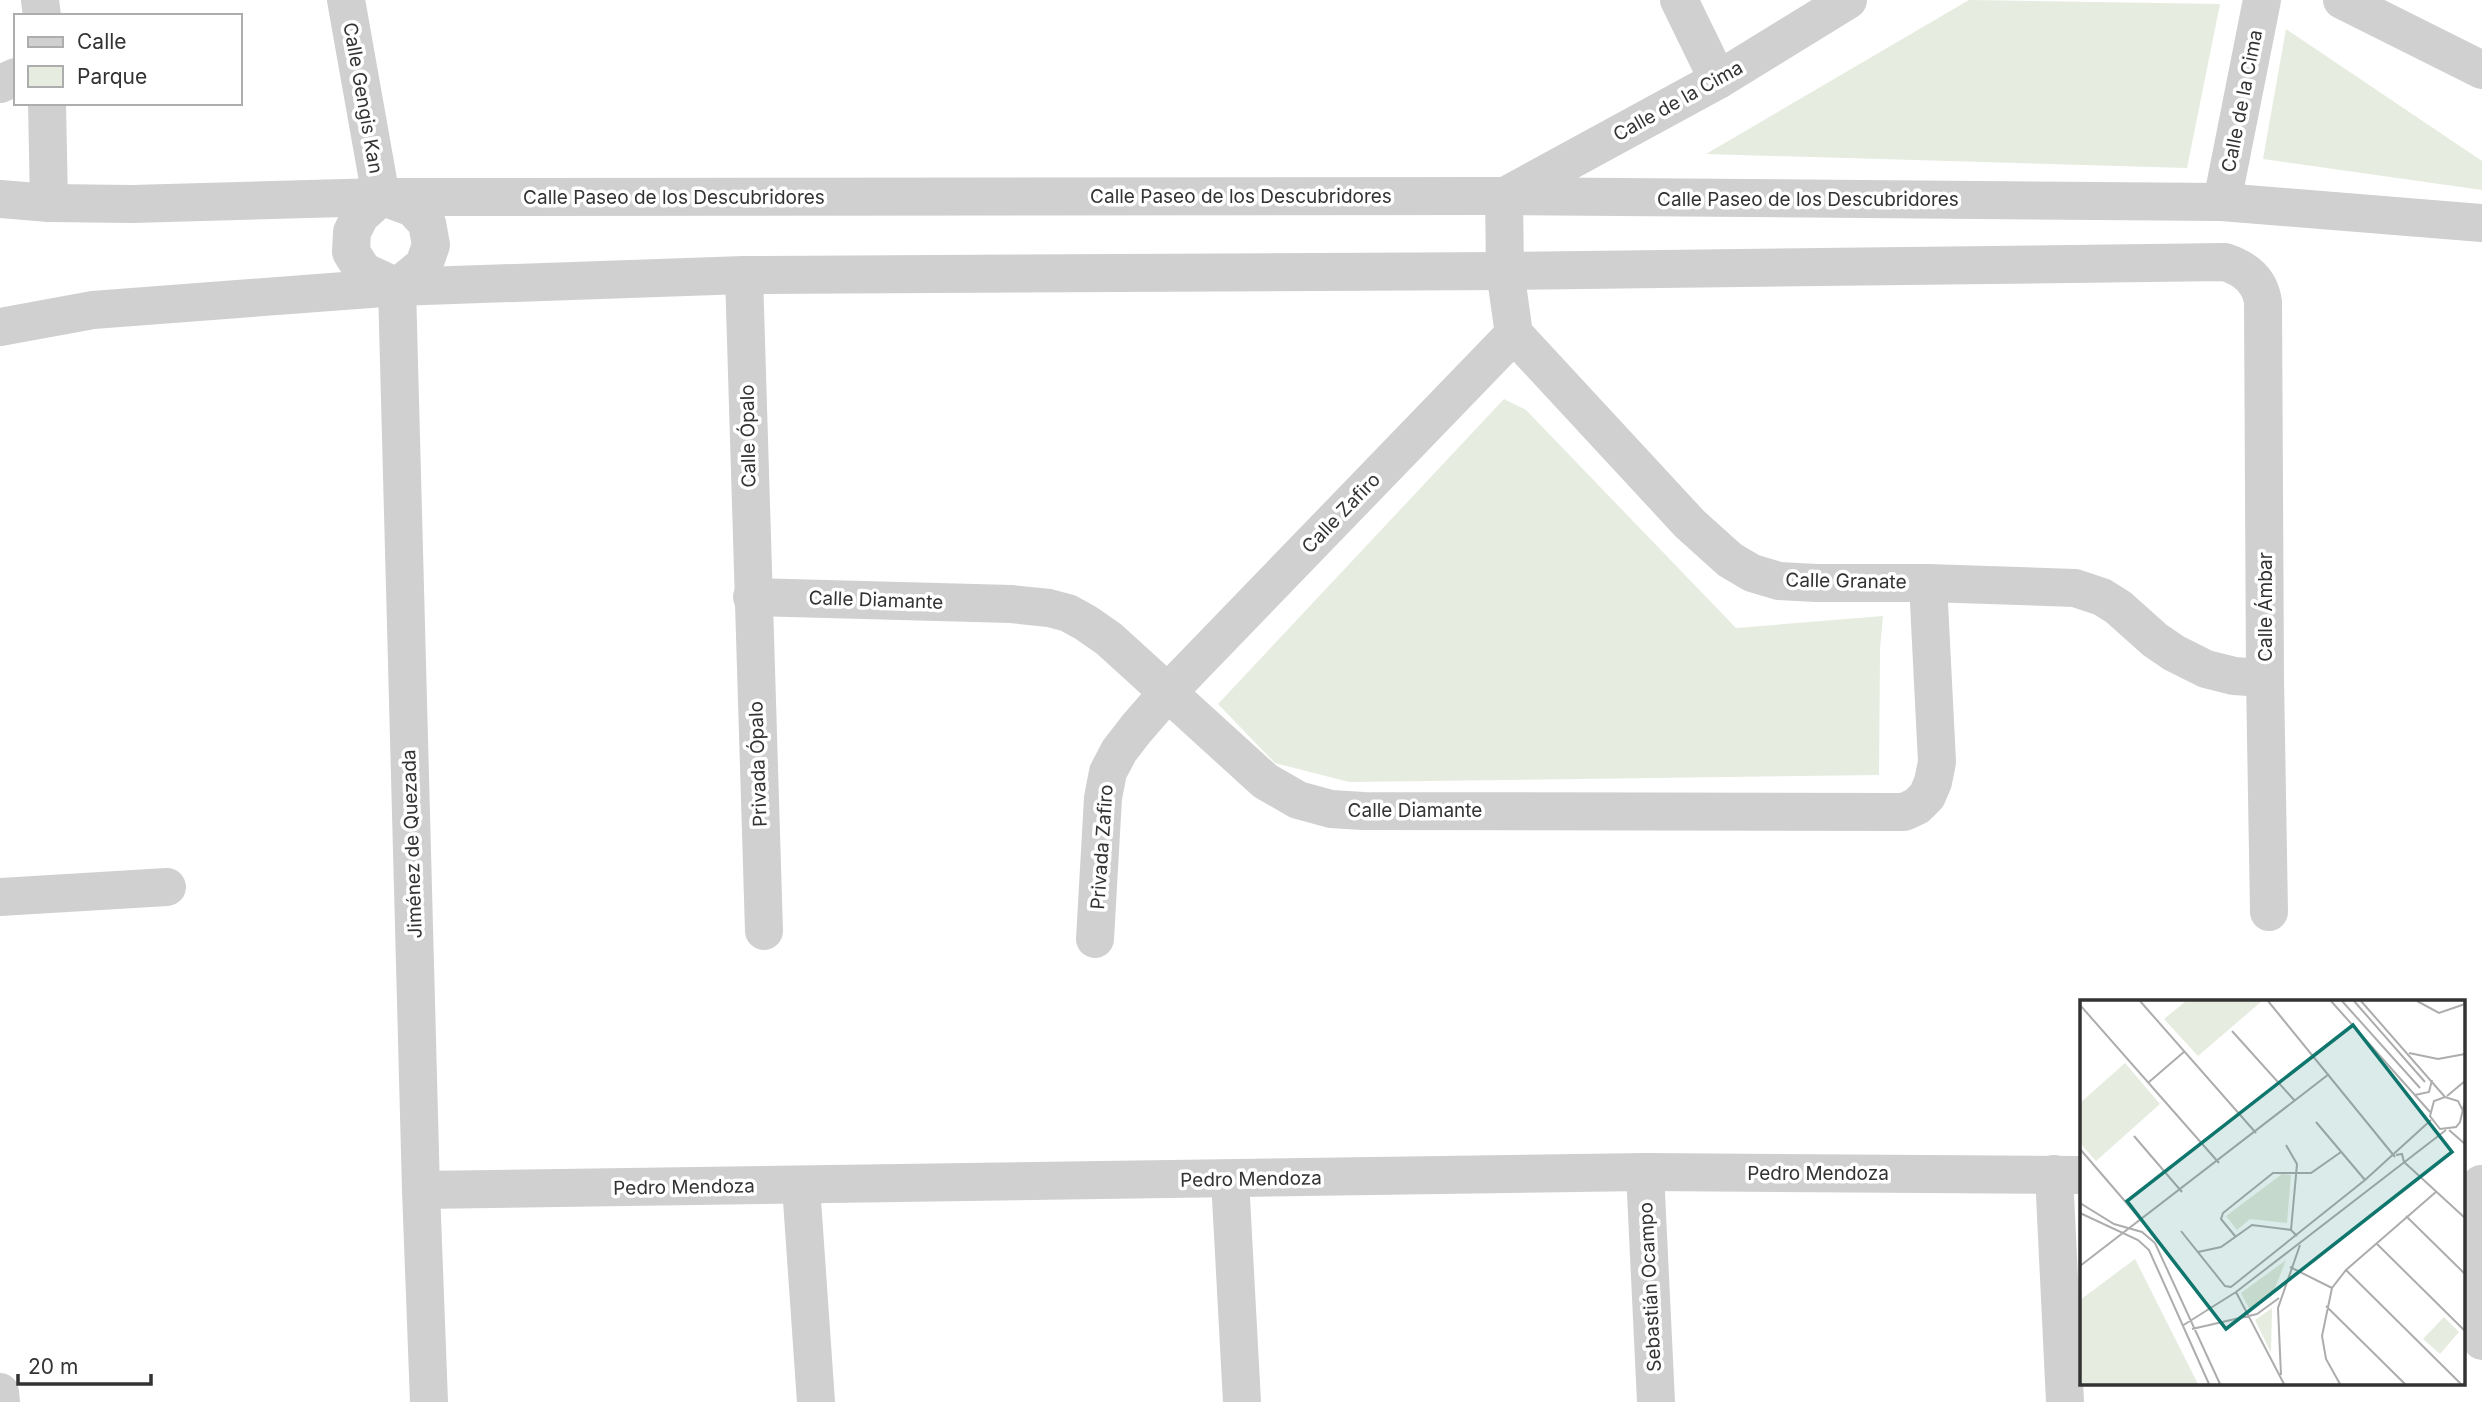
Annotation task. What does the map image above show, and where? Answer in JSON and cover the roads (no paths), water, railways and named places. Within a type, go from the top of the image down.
[{"type":"street","name":"Calle Gengis Kan","points":[[346,0],[381,197]]},
{"type":"street","points":[[1679,0],[1718,80]]},
{"type":"street","name":"Calle de la Cima","points":[[1504,196],[1718,80],[1848,0]]},
{"type":"street","name":"Calle de la Cima","points":[[2222,202],[2262,0]]},
{"type":"street","points":[[2342,0],[2482,70]]},
{"type":"street","points":[[47,105],[49,203]]},
{"type":"street","name":"Calle Paseo de los Descubridores","points":[[0,199],[49,203],[132,204],[381,197],[1504,196],[2222,202],[2482,223]]},
{"type":"street","points":[[1504,196],[1505,271],[1514,334]]},
{"type":"street","points":[[381,197],[413,208],[427,223],[432,245],[425,265],[397,287],[363,271],[351,252],[352,232],[360,216],[381,197]]},
{"type":"street","name":"Calle Ámbar","points":[[1505,271],[2214,261],[2235,265],[2247,272],[2258,285],[2263,302],[2269,912]]},
{"type":"street","points":[[0,327],[93,310],[397,287],[744,275],[1505,271]]},
{"type":"street","name":"Calle Ópalo","points":[[744,275],[752,597]]},
{"type":"street","name":"Jiménez de Quezada","points":[[397,287],[429,1402]]},
{"type":"street","name":"Calle Granate","points":[[1514,334],[1690,524],[1720,552],[1752,573],[1779,581],[1816,583],[1928,583],[2075,588],[2102,597],[2118,607],[2155,640],[2206,669],[2234,677],[2265,678]]},
{"type":"street","name":"Calle Zafiro","points":[[1168,692],[1514,334]]},
{"type":"street","name":"Calle Diamante","points":[[752,597],[1011,604],[1068,613],[1109,639],[1265,781],[1298,800],[1331,809],[1904,812],[1917,806],[1927,796],[1937,762],[1928,583]]},
{"type":"street","name":"Privada Ópalo","points":[[752,597],[764,931]]},
{"type":"street","name":"Privada Zafiro","points":[[1095,939],[1103,798],[1108,772],[1119,751],[1168,692]]},
{"type":"street","points":[[0,897],[167,887]]},
{"type":"street","name":"Pedro Mendoza","points":[[421,1190],[1645,1172],[2068,1174]]},
{"type":"street","name":"Sebastián Ocampo","points":[[1645,1172],[1656,1402]]},
{"type":"street","points":[[2066,1402],[2068,1174]]},
{"type":"street","points":[[1230,1179],[1242,1402]]},
{"type":"street","points":[[2475,1184],[2482,1341]]},
{"type":"street","points":[[801,1186],[816,1402]]},
{"type":"street","points":[[0,1392],[1,1402]]}]
